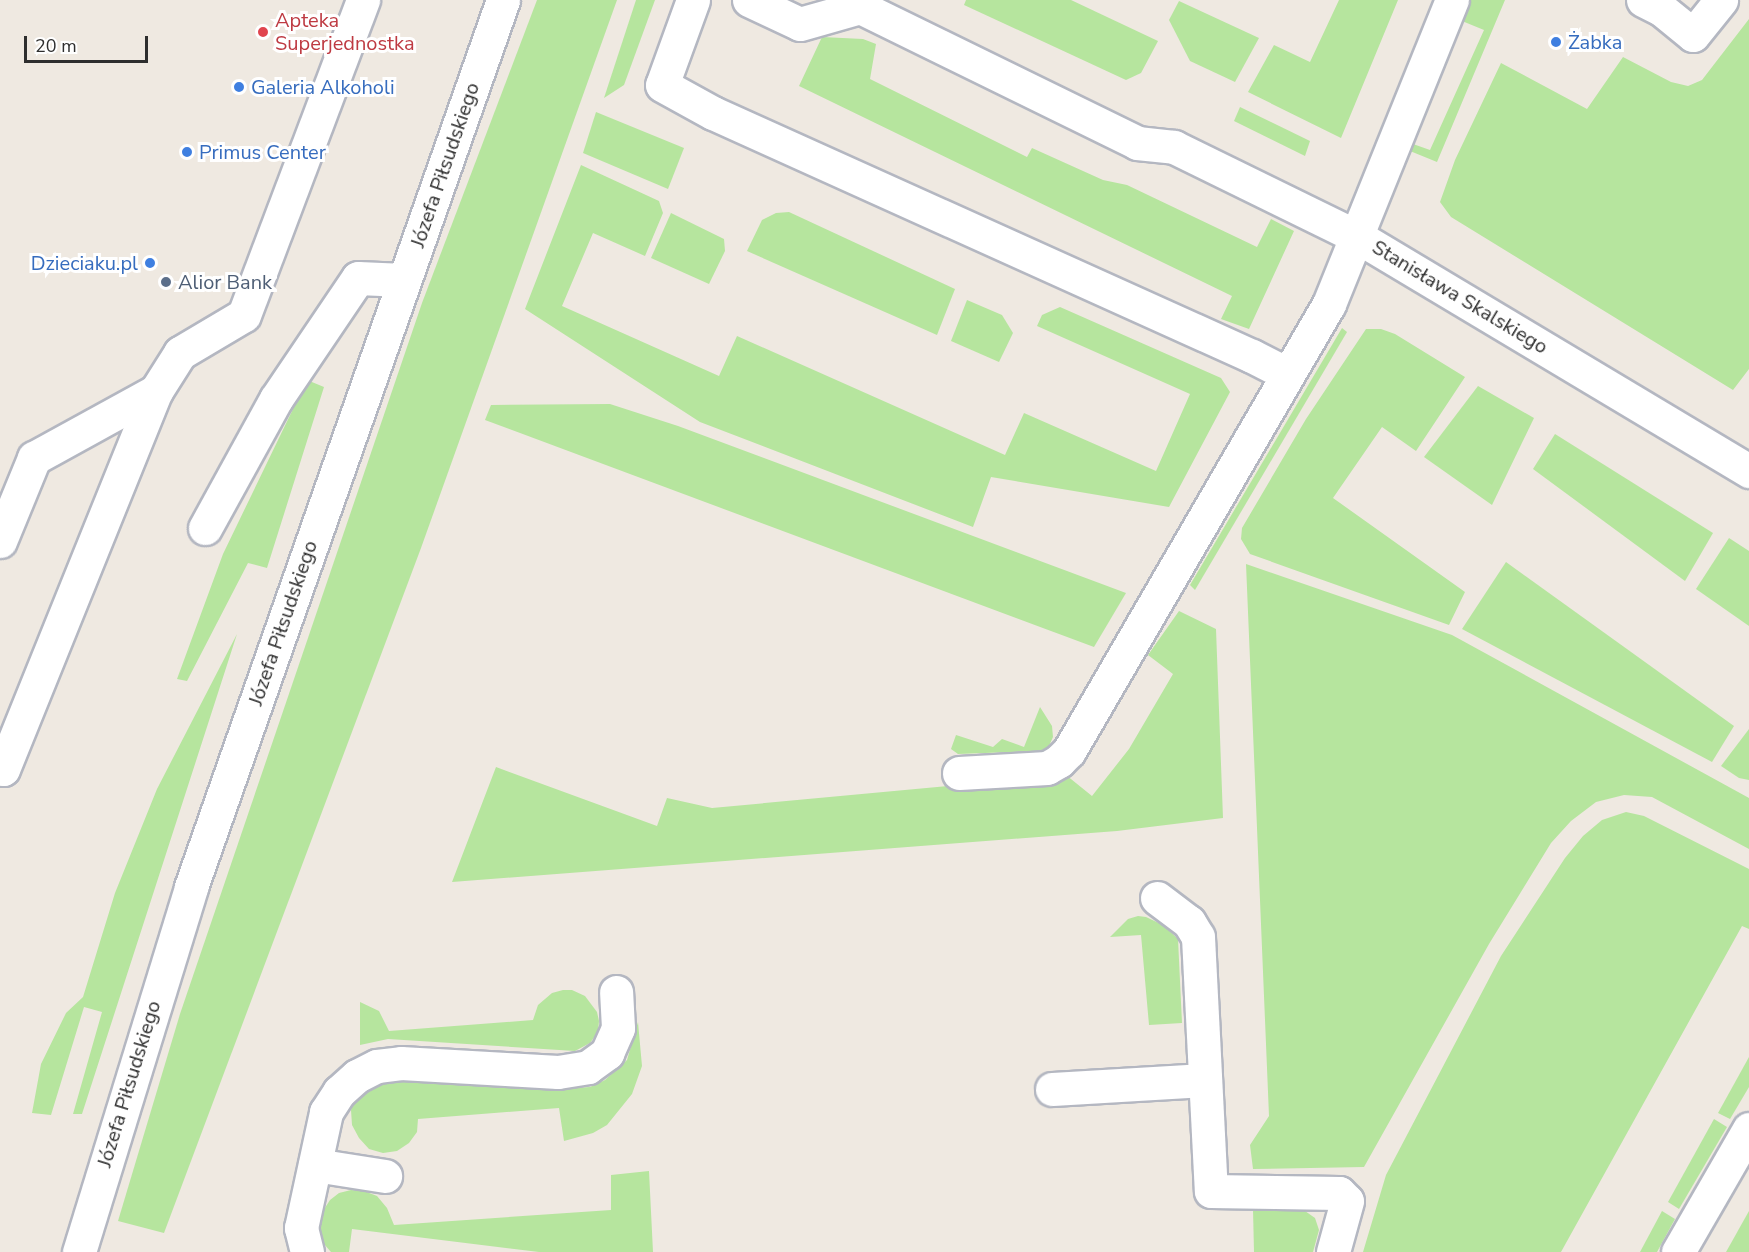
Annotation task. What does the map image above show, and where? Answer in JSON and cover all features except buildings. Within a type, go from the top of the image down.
[{"type":"street","points":[[0,768],[3,769],[156,391],[180,353],[244,315],[363,0]]},
{"type":"street","name":"Józefa Piłsudskiego","points":[[79,1252],[191,887],[503,0]]},
{"type":"street","points":[[693,0],[662,85],[713,113],[1230,346],[1287,374]]},
{"type":"street","points":[[749,0],[800,24],[860,7],[1137,143],[1174,147],[1358,237],[1329,304],[1069,751],[1047,768],[959,773]]},
{"type":"street","name":"Stanisława Skalskiego","points":[[1452,0],[1358,237],[1749,471]]},
{"type":"street","points":[[1643,0],[1661,9],[1693,35],[1721,0]]},
{"type":"street","points":[[205,528],[276,399],[358,278],[404,280]]},
{"type":"street","points":[[0,541],[34,458],[156,391]]},
{"type":"street","points":[[1157,898],[1189,922],[1198,937],[1211,1191],[1339,1193],[1347,1201],[1333,1252]]},
{"type":"street","points":[[307,1252],[301,1228],[326,1112],[339,1092],[357,1076],[377,1065],[401,1063],[558,1072],[588,1067],[607,1053],[618,1028],[616,992]]},
{"type":"street","points":[[1052,1089],[1205,1080]]},
{"type":"street","points":[[1678,1252],[1749,1130]]},
{"type":"street","points":[[315,1165],[386,1176]]},
{"type":"green space","points":[[537,0],[617,0],[421,548],[164,1233],[118,1221],[180,1014],[422,303]]},
{"type":"green space","points":[[636,0],[655,0],[624,85],[604,98]]},
{"type":"green space","points":[[966,0],[1071,0],[1158,41],[1141,73],[1126,80],[964,5]]},
{"type":"green space","points":[[1339,0],[1398,0],[1341,138],[1248,92],[1274,45],[1310,62]]},
{"type":"green space","points":[[1471,0],[1505,0],[1437,162],[1410,151],[1413,144],[1430,150],[1484,30],[1462,21]]},
{"type":"green space","points":[[1179,1],[1259,38],[1235,82],[1190,61],[1169,20]]},
{"type":"green space","points":[[1749,19],[1749,369],[1733,390],[1451,217],[1440,202],[1455,160],[1501,63],[1587,109],[1623,57],[1671,82],[1688,86],[1702,80]]},
{"type":"green space","points":[[822,37],[863,39],[876,44],[870,79],[1027,157],[1032,148],[1103,180],[1127,185],[1257,247],[1271,219],[1294,231],[1249,329],[1221,319],[1232,296],[799,86]]},
{"type":"green space","points":[[1240,107],[1310,141],[1305,156],[1234,121]]},
{"type":"green space","points":[[596,112],[684,148],[668,189],[583,153]]},
{"type":"green space","points":[[581,165],[659,201],[663,213],[645,256],[593,233],[562,306],[719,376],[737,336],[1005,455],[1024,413],[1156,471],[1190,394],[1037,326],[1042,315],[1060,307],[1221,378],[1230,392],[1169,507],[991,477],[973,527],[700,422],[525,309]]},
{"type":"green space","points":[[789,212],[955,289],[937,335],[747,251],[762,220],[776,213]]},
{"type":"green space","points":[[671,213],[724,239],[725,251],[709,284],[651,258]]},
{"type":"green space","points":[[967,300],[1002,315],[1013,333],[999,362],[951,341]]},
{"type":"green space","points":[[1342,328],[1347,332],[1195,590],[1190,585]]},
{"type":"green space","points":[[1366,329],[1381,329],[1395,334],[1465,377],[1416,451],[1382,427],[1333,498],[1465,592],[1449,625],[1250,554],[1241,539],[1242,528],[1306,419]]},
{"type":"green space","points":[[307,380],[324,387],[267,568],[248,563],[187,681],[177,679],[223,554]]},
{"type":"green space","points":[[1478,386],[1534,418],[1492,505],[1424,457]]},
{"type":"green space","points":[[610,404],[678,426],[1126,593],[1094,647],[485,420],[491,405]]},
{"type":"green space","points":[[1555,434],[1713,533],[1685,581],[1533,469]]},
{"type":"green space","points":[[1729,538],[1749,551],[1749,626],[1696,589]]},
{"type":"green space","points":[[1506,562],[1734,726],[1712,762],[1462,629]]},
{"type":"green space","points":[[1246,564],[1452,635],[1749,798],[1749,849],[1652,797],[1624,795],[1596,802],[1571,821],[1551,843],[1489,944],[1364,1167],[1253,1169],[1250,1145],[1269,1116]]},
{"type":"green space","points":[[1179,611],[1216,629],[1223,818],[1117,831],[452,882],[496,767],[657,826],[667,798],[712,808],[1066,775],[1092,796],[1129,749],[1173,674],[1148,655]]},
{"type":"green space","points":[[237,634],[82,1114],[73,1114],[102,1012],[84,1007],[51,1115],[32,1113],[41,1064],[66,1013],[83,997],[115,893],[157,789]]},
{"type":"green space","points":[[1040,707],[1052,726],[1053,737],[1048,748],[1039,751],[958,754],[951,749],[956,735],[993,747],[1002,739],[1024,747]]},
{"type":"green space","points":[[1749,729],[1749,780],[1739,778],[1721,766]]},
{"type":"green space","points":[[1626,812],[1644,816],[1749,869],[1749,929],[1742,926],[1561,1252],[1363,1252],[1386,1175],[1501,956],[1565,858],[1583,836],[1602,820]]},
{"type":"green space","points":[[1138,916],[1163,925],[1178,939],[1182,1023],[1149,1025],[1141,935],[1110,937],[1128,919]]},
{"type":"green space","points":[[572,990],[585,996],[597,1012],[599,1021],[598,1032],[590,1043],[575,1051],[388,1039],[360,1045],[360,1002],[379,1011],[389,1031],[533,1020],[538,1005],[552,993]]},
{"type":"green space","points":[[638,1022],[642,1066],[632,1094],[607,1125],[593,1133],[564,1141],[559,1108],[418,1119],[417,1132],[409,1143],[397,1151],[383,1153],[369,1149],[359,1138],[352,1125],[351,1110],[356,1097],[366,1086],[391,1077],[558,1089],[590,1087],[605,1080],[627,1060]]},
{"type":"green space","points":[[1749,1057],[1749,1087],[1730,1119],[1718,1113]]},
{"type":"green space","points":[[1714,1119],[1727,1127],[1679,1209],[1668,1202]]},
{"type":"green space","points":[[649,1171],[653,1252],[539,1252],[352,1229],[349,1252],[331,1252],[324,1244],[319,1231],[319,1217],[330,1200],[339,1193],[351,1190],[364,1191],[377,1196],[387,1208],[394,1225],[611,1210],[611,1175]]},
{"type":"green space","points":[[1253,1209],[1305,1211],[1315,1218],[1319,1230],[1313,1252],[1254,1252]]},
{"type":"green space","points":[[1662,1211],[1675,1219],[1657,1252],[1640,1252]]},
{"type":"green space","points":[[1749,1211],[1749,1252],[1726,1252]]},
{"type":"place","name":"Apteka Superjednostka","points":[[263,32]]},
{"type":"place","name":"Żabka","points":[[1556,42]]},
{"type":"place","name":"Galeria Alkoholi","points":[[239,87]]},
{"type":"place","name":"Primus Center","points":[[187,152]]},
{"type":"place","name":"Dzieciaku.pl","points":[[150,263]]},
{"type":"place","name":"Alior Bank","points":[[166,282]]}]
